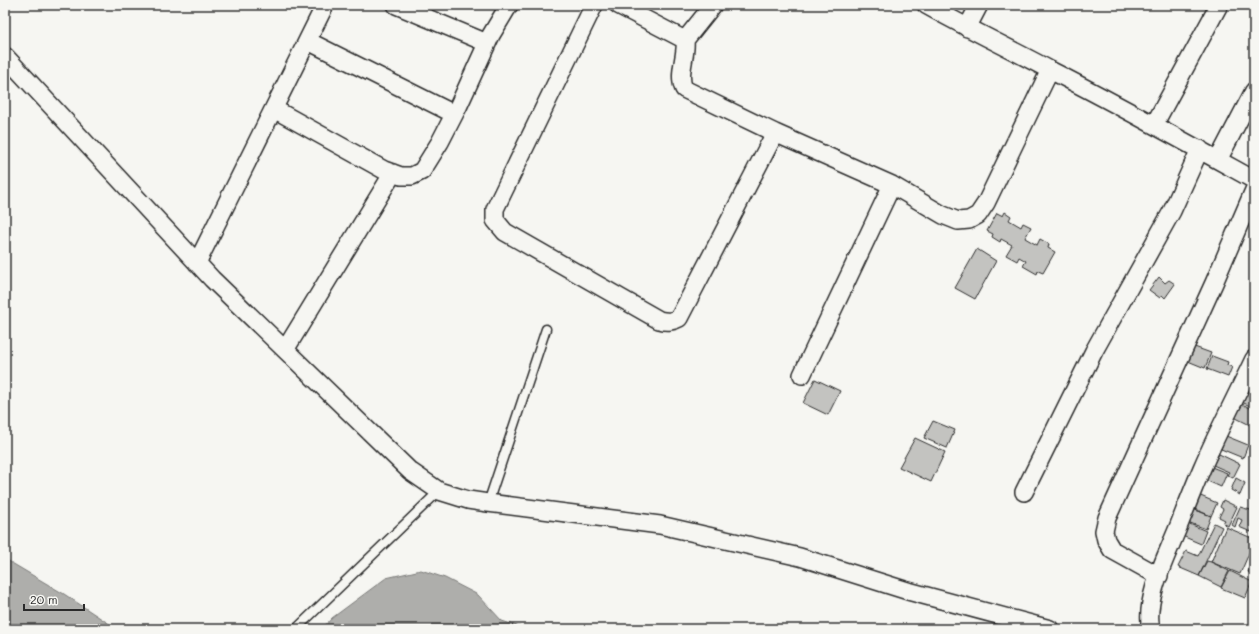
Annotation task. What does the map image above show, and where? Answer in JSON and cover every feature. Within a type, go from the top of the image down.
[{"type":"street","points":[[197,263],[325,5]]},
{"type":"street","points":[[396,5],[487,43]]},
{"type":"street","points":[[274,109],[384,170],[401,176],[412,176],[422,171],[440,142],[487,43],[509,5]]},
{"type":"street","points":[[594,5],[495,209],[495,220],[505,232],[659,320],[668,322],[674,321],[679,318],[775,133]]},
{"type":"street","points":[[618,5],[686,40]]},
{"type":"street","points":[[712,5],[686,40],[686,49],[681,73],[681,83],[684,89],[775,133],[892,184],[943,215],[958,221],[969,220],[978,215],[986,203],[1050,70]]},
{"type":"street","points":[[926,5],[967,28],[1200,149],[1254,180]]},
{"type":"street","points":[[967,28],[979,5]]},
{"type":"street","points":[[1154,126],[1219,5]]},
{"type":"street","points":[[308,41],[454,114]]},
{"type":"street","points":[[5,56],[197,263],[410,472],[439,491],[468,500],[660,525],[800,557],[908,591],[1050,629]]},
{"type":"street","points":[[1218,160],[1254,91]]},
{"type":"street","points":[[1024,492],[1094,352],[1172,211],[1200,149]]},
{"type":"street","points":[[285,350],[393,173]]},
{"type":"street","points":[[802,375],[892,184]]},
{"type":"street","points":[[1159,576],[1112,550],[1106,540],[1104,530],[1107,518],[1214,283],[1254,190]]},
{"type":"street","points":[[1151,629],[1149,621],[1150,609],[1159,576],[1202,468],[1254,359]]},
{"type":"lane","points":[[488,503],[546,329]]},
{"type":"lane","points":[[296,629],[439,491]]},
{"type":"shaded area","points":[[5,559],[64,594],[117,629],[5,629]]},
{"type":"shaded area","points":[[421,570],[445,578],[478,595],[502,621],[523,628],[562,629],[322,629],[332,618],[386,578]]},
{"type":"building","points":[[1005,212],[1011,216],[1009,220],[1021,227],[1023,223],[1031,227],[1025,238],[1037,245],[1040,239],[1049,244],[1048,248],[1055,252],[1043,273],[1038,271],[1037,274],[1023,266],[1026,261],[1019,257],[1017,261],[1006,255],[1012,245],[1001,239],[1000,242],[992,237],[993,234],[987,231],[997,213],[1003,216]]},
{"type":"building","points":[[977,249],[996,261],[975,299],[955,288]]},
{"type":"building","points":[[1159,277],[1165,283],[1169,280],[1175,284],[1165,298],[1162,295],[1160,298],[1149,290]]},
{"type":"building","points":[[1189,345],[1211,353],[1205,368],[1183,359]]},
{"type":"building","points":[[1212,356],[1228,362],[1227,365],[1232,367],[1228,377],[1207,369]]},
{"type":"building","points":[[1254,375],[1254,408],[1242,402]]},
{"type":"building","points":[[815,379],[840,391],[828,415],[803,403]]},
{"type":"building","points":[[1240,403],[1254,410],[1254,427],[1234,417]]},
{"type":"building","points":[[933,421],[955,430],[947,448],[924,438]]},
{"type":"building","points":[[1226,436],[1248,445],[1243,458],[1221,449]]},
{"type":"building","points":[[915,438],[945,452],[931,482],[899,467]]},
{"type":"building","points":[[1219,454],[1240,464],[1233,478],[1227,475],[1229,472],[1213,465]]},
{"type":"building","points":[[1209,466],[1227,473],[1221,487],[1203,479]]},
{"type":"building","points":[[1236,478],[1245,483],[1240,495],[1231,490]]},
{"type":"building","points":[[1196,494],[1217,503],[1211,516],[1190,507]]},
{"type":"building","points":[[1223,500],[1237,507],[1228,526],[1223,523],[1225,520],[1219,517],[1223,509],[1220,507]]},
{"type":"building","points":[[1240,507],[1254,511],[1254,524],[1251,532],[1239,527],[1242,520],[1238,518],[1235,527],[1232,525]]},
{"type":"building","points":[[1190,508],[1211,516],[1206,529],[1185,521]]},
{"type":"building","points":[[1185,522],[1206,531],[1201,544],[1180,535]]},
{"type":"building","points":[[1214,523],[1222,527],[1199,576],[1178,567],[1186,551],[1198,556]]},
{"type":"building","points":[[1226,527],[1254,539],[1240,574],[1211,562]]},
{"type":"building","points":[[1254,559],[1254,575],[1248,572]]},
{"type":"building","points":[[1207,561],[1229,571],[1221,587],[1199,576]]},
{"type":"building","points":[[1230,571],[1252,582],[1245,598],[1221,588]]}]
